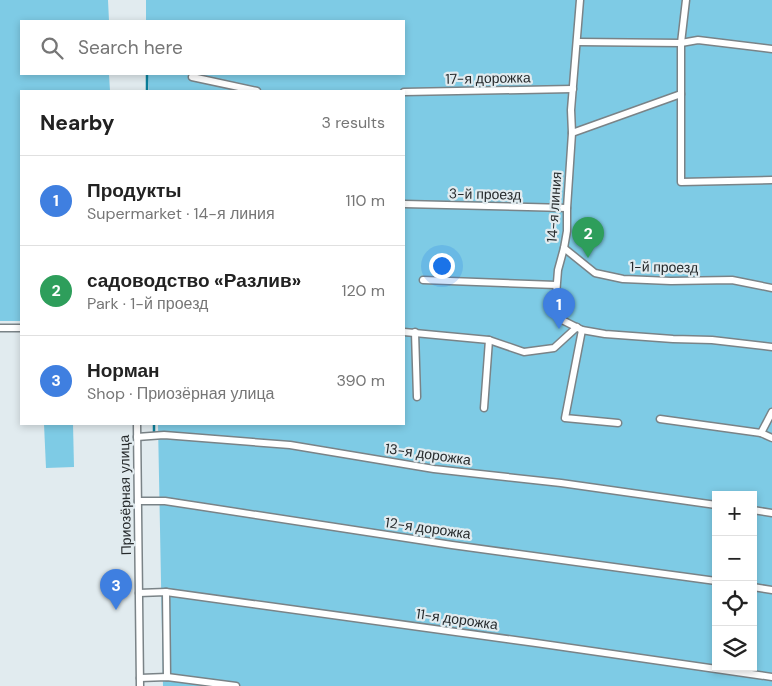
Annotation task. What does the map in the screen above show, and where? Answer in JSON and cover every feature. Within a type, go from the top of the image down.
[{"type":"street","name":"14-я линия","points":[[580,0],[578,42],[572,89],[572,133],[566,231],[558,270],[555,308],[564,321],[580,328],[605,334],[712,340],[772,347]]},
{"type":"street","points":[[686,0],[681,43],[680,182],[772,180]]},
{"type":"street","points":[[578,42],[681,43],[698,40],[772,49]]},
{"type":"street","points":[[192,77],[252,90]]},
{"type":"street","name":"17-я дорожка","points":[[405,92],[572,89]]},
{"type":"street","points":[[572,133],[681,94]]},
{"type":"street","name":"3-й проезд","points":[[405,204],[566,208]]},
{"type":"street","name":"1-й проезд","points":[[564,248],[595,273],[623,279],[671,281],[732,280],[772,288]]},
{"type":"street","points":[[423,280],[556,284]]},
{"type":"street","points":[[0,328],[20,328]]},
{"type":"street","points":[[405,332],[489,340],[524,352],[554,348],[580,328]]},
{"type":"street","points":[[580,328],[565,418],[618,423]]},
{"type":"street","points":[[415,332],[417,397]]},
{"type":"street","points":[[484,408],[489,340]]},
{"type":"street","points":[[760,433],[772,412]]},
{"type":"street","points":[[660,419],[760,433],[772,438]]},
{"type":"street","name":"Приозёрная улица","points":[[137,425],[140,686]]},
{"type":"street","name":"13-я дорожка","points":[[137,437],[160,436],[290,445],[434,469],[561,483],[712,504]]},
{"type":"street","name":"12-я дорожка","points":[[138,501],[165,501],[442,543],[712,580]]},
{"type":"street","points":[[757,511],[772,513]]},
{"type":"street","points":[[757,588],[772,590]]},
{"type":"street","points":[[166,592],[167,677]]},
{"type":"street","name":"11-я дорожка","points":[[139,593],[166,592],[772,677]]},
{"type":"street","points":[[140,678],[167,677],[236,686]]},
{"type":"shaded area","points":[[0,0],[108,0],[109,20],[20,20],[20,75],[109,75],[110,90],[20,90],[20,321],[0,321]]},
{"type":"shaded area","points":[[146,0],[772,0],[772,686],[163,686],[158,425],[405,425],[405,90],[149,90],[148,75],[405,75],[405,20],[146,20]]},
{"type":"shaded area","points":[[44,425],[73,425],[74,467],[46,468]]},
{"type":"waterway","points":[[147,75],[147,90]]},
{"type":"waterway","points":[[154,425],[154,434]]},
{"type":"place","name":"садоводство «Разлив»","points":[[588,258]]},
{"type":"place","name":"Продукты","points":[[559,329]]},
{"type":"place","name":"Норман","points":[[116,610]]}]
